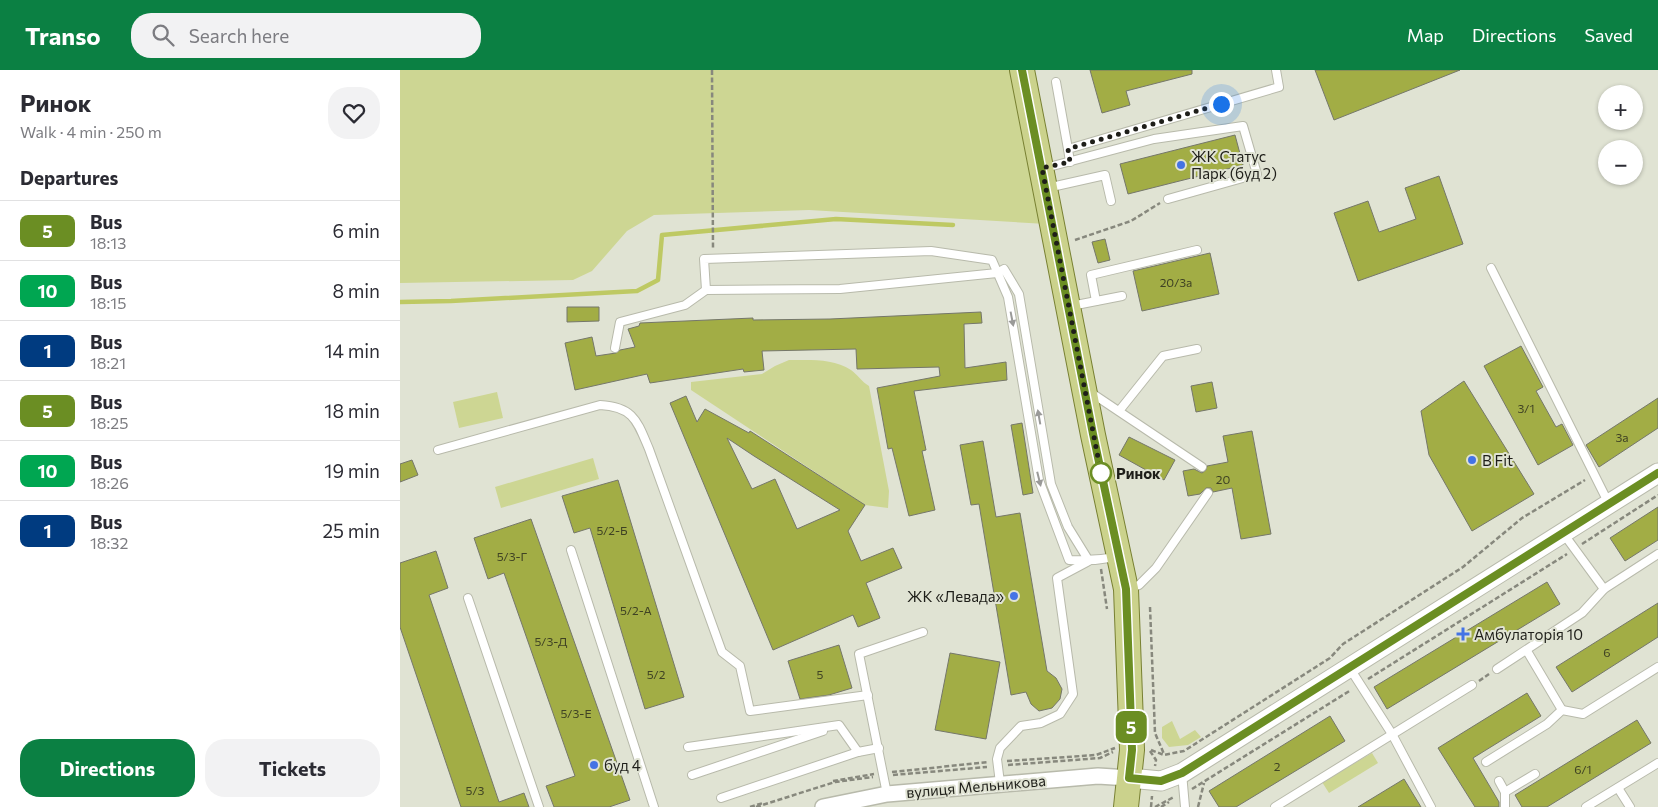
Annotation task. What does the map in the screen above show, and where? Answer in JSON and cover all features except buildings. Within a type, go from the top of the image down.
[{"type":"main road","points":[[1022,70],[1085,389],[1110,558],[1126,589],[1132,750],[1126,807]]},
{"type":"street","points":[[1129,778],[1161,781],[1182,773],[1658,473]]},
{"type":"street","name":"вулиця Мельникова","points":[[823,807],[862,802],[887,794],[1098,776],[1129,778]]},
{"type":"lane","points":[[1068,149],[1279,87],[1276,70]]},
{"type":"lane","points":[[1056,82],[1070,162]]},
{"type":"lane","points":[[1043,179],[1070,162],[1154,138],[1243,126],[1257,174],[1168,199]]},
{"type":"lane","points":[[1043,179],[1105,175],[1111,201]]},
{"type":"lane","points":[[1096,301],[1091,275],[1197,250]]},
{"type":"lane","points":[[706,290],[704,259],[931,251],[992,260],[1008,297],[1039,480],[1069,560],[1089,561],[1110,558]]},
{"type":"lane","points":[[1491,268],[1609,504]]},
{"type":"lane","points":[[615,348],[620,322],[685,305],[706,290],[840,289],[997,273],[1004,269],[1019,294],[1051,484],[1068,527],[1089,561]]},
{"type":"lane","points":[[1069,307],[1122,296]]},
{"type":"lane","points":[[1120,411],[1163,356],[1197,349]]},
{"type":"lane","points":[[1085,389],[1202,467]]},
{"type":"lane","points":[[438,450],[600,405],[618,406],[635,417],[650,449],[722,652],[740,666],[750,711],[868,695]]},
{"type":"lane","points":[[1126,589],[1139,586],[1156,568],[1208,493]]},
{"type":"lane","points":[[1563,533],[1604,589]]},
{"type":"lane","points":[[571,550],[654,807]]},
{"type":"lane","points":[[1497,669],[1582,613],[1604,589],[1658,554]]},
{"type":"lane","points":[[1000,784],[1000,748],[1021,726],[1041,723],[1060,714],[1073,694],[1057,578],[1089,561]]},
{"type":"lane","points":[[468,598],[539,807]]},
{"type":"lane","points":[[887,794],[859,654],[923,632]]},
{"type":"lane","points":[[1527,651],[1562,710],[1583,714],[1658,667]]},
{"type":"lane","points":[[1349,668],[1392,734],[1431,807]]},
{"type":"lane","points":[[1275,807],[1472,685]]},
{"type":"lane","points":[[1486,762],[1547,724],[1562,710]]},
{"type":"lane","points":[[839,725],[858,752]]},
{"type":"lane","points":[[688,747],[839,725]]},
{"type":"lane","points":[[692,775],[839,725]]},
{"type":"lane","points":[[721,798],[858,752],[879,748]]},
{"type":"lane","points":[[1586,807],[1658,762]]},
{"type":"lane","points":[[1182,773],[1185,807]]},
{"type":"lane","points":[[1505,792],[1535,774]]},
{"type":"lane","points":[[1498,781],[1505,792],[1505,807]]},
{"type":"lane","points":[[1618,788],[1630,807]]},
{"type":"path","points":[[712,70],[713,236]]},
{"type":"path","points":[[1075,240],[1131,220],[1168,199]]},
{"type":"path","points":[[1148,749],[1164,755],[1184,750],[1330,658],[1343,644],[1463,567],[1522,518],[1593,475]]},
{"type":"path","points":[[1198,807],[1204,783],[1230,764],[1658,495]]},
{"type":"path","points":[[1108,615],[1110,558]]},
{"type":"path","points":[[1150,607],[1155,733],[1164,755]]},
{"type":"path","points":[[1472,685],[1497,669]]},
{"type":"path","points":[[750,807],[845,777],[884,774],[1000,763],[1096,755],[1116,747],[1116,750],[1100,758],[1000,763]]},
{"type":"path","points":[[756,807],[835,782],[884,774]]},
{"type":"path","points":[[1161,807],[1169,802]]},
{"type":"green space","points":[[400,70],[1015,70],[1046,224],[809,210],[654,215],[627,231],[592,271],[573,280],[400,283]]},
{"type":"green space","points":[[789,360],[821,360],[837,363],[851,370],[869,386],[889,491],[888,508],[865,505],[691,390],[691,382],[762,374]]},
{"type":"green space","points":[[497,392],[503,418],[459,428],[453,402]]},
{"type":"green space","points":[[593,458],[599,479],[501,508],[495,487]]},
{"type":"green space","points":[[1172,721],[1180,739],[1195,730],[1201,737],[1188,745],[1169,747],[1162,738],[1162,727]]},
{"type":"green space","points":[[1372,753],[1378,763],[1329,793],[1322,782]]},
{"type":"waterway","points":[[400,302],[637,291],[658,280],[662,235],[836,219],[953,225]]},
{"type":"bus line","name":"5","points":[[1022,70],[1093,434],[1126,589],[1132,750],[1129,778],[1161,781],[1182,773],[1658,473]]},
{"type":"place","name":"ЖК Статус Парк (буд 2)","points":[[1181,165]]},
{"type":"place","name":"B Fit","points":[[1472,460]]},
{"type":"place","name":"Ринок","points":[[1101,473]]},
{"type":"place","name":"ЖК «Левада»","points":[[1014,596]]},
{"type":"place","name":"Амбулаторія 10","points":[[1463,634]]},
{"type":"place","name":"буд 4","points":[[594,765]]},
{"type":"route","points":[[1101,473],[1042,168],[1070,162],[1068,149],[1221,104]]}]
